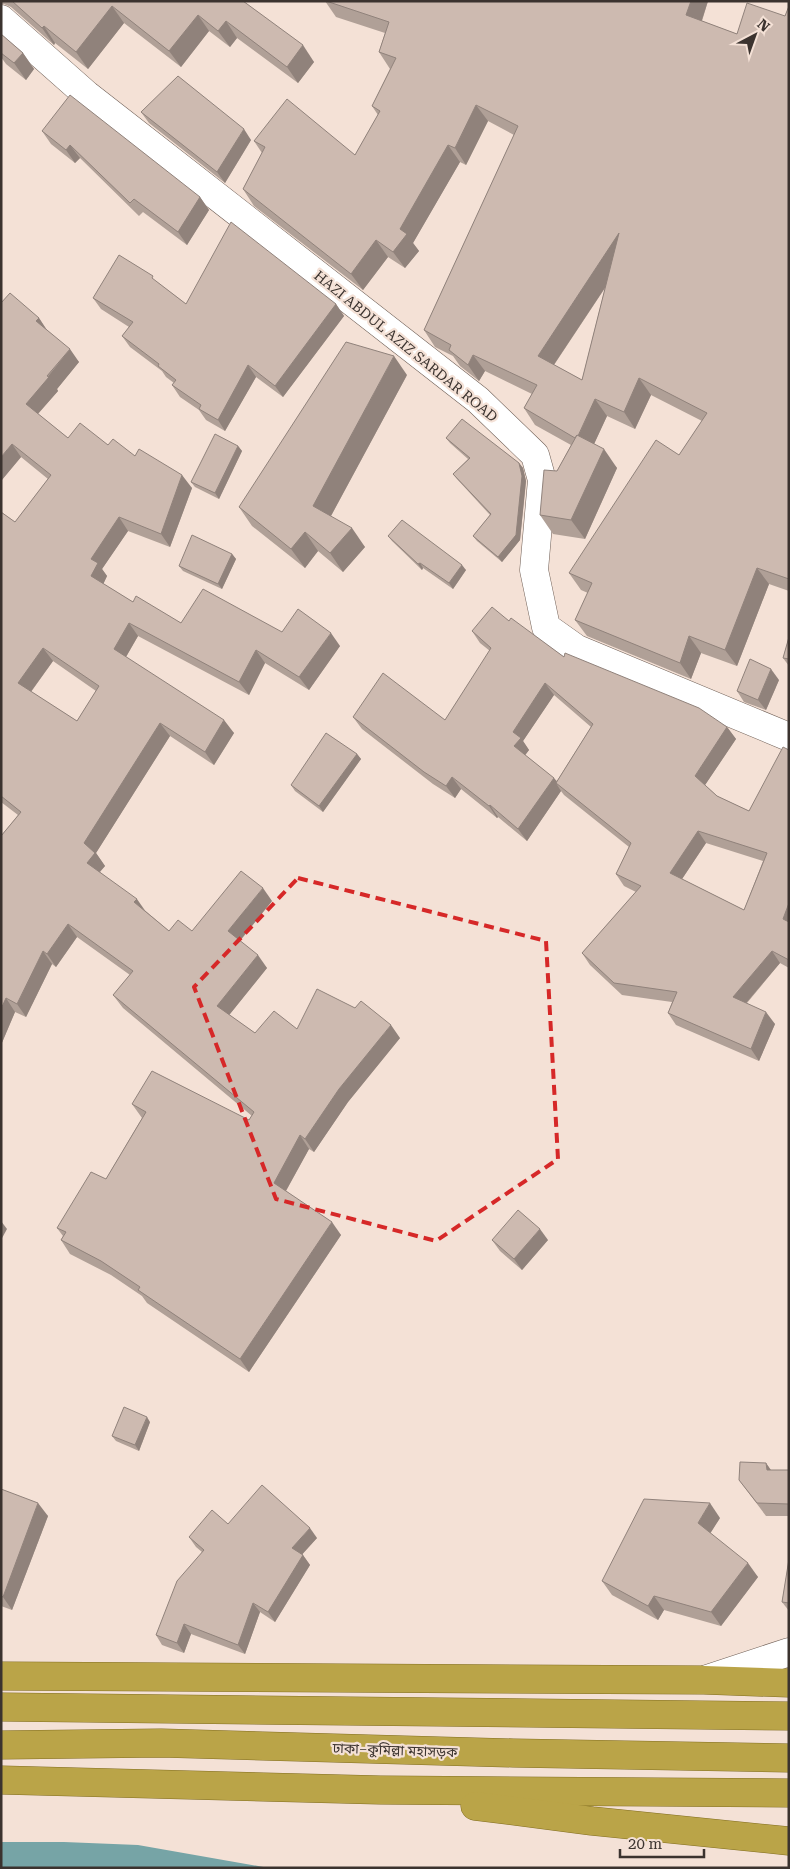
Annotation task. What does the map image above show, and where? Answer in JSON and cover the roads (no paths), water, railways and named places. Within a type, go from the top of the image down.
[{"type":"highway","points":[[1,1676],[789,1682]]},
{"type":"highway","points":[[1,1707],[789,1716]]},
{"type":"highway","name":"ঢাকা–কুমিল্লা মহাসড়ক","points":[[1,1745],[161,1743],[789,1758]]},
{"type":"highway","points":[[1,1780],[380,1790],[789,1793]]},
{"type":"highway","points":[[380,1790],[477,1806],[592,1821],[789,1841]]},
{"type":"street","name":"HAZI ABDUL AZIZ SARDAR ROAD","points":[[1,19],[87,95],[478,400],[535,455],[542,480],[534,570],[546,627],[577,649],[789,737]]},
{"type":"street","points":[[704,1680],[789,1652]]},
{"type":"water","points":[[1,1842],[138,1845],[269,1868],[1,1868]]}]
